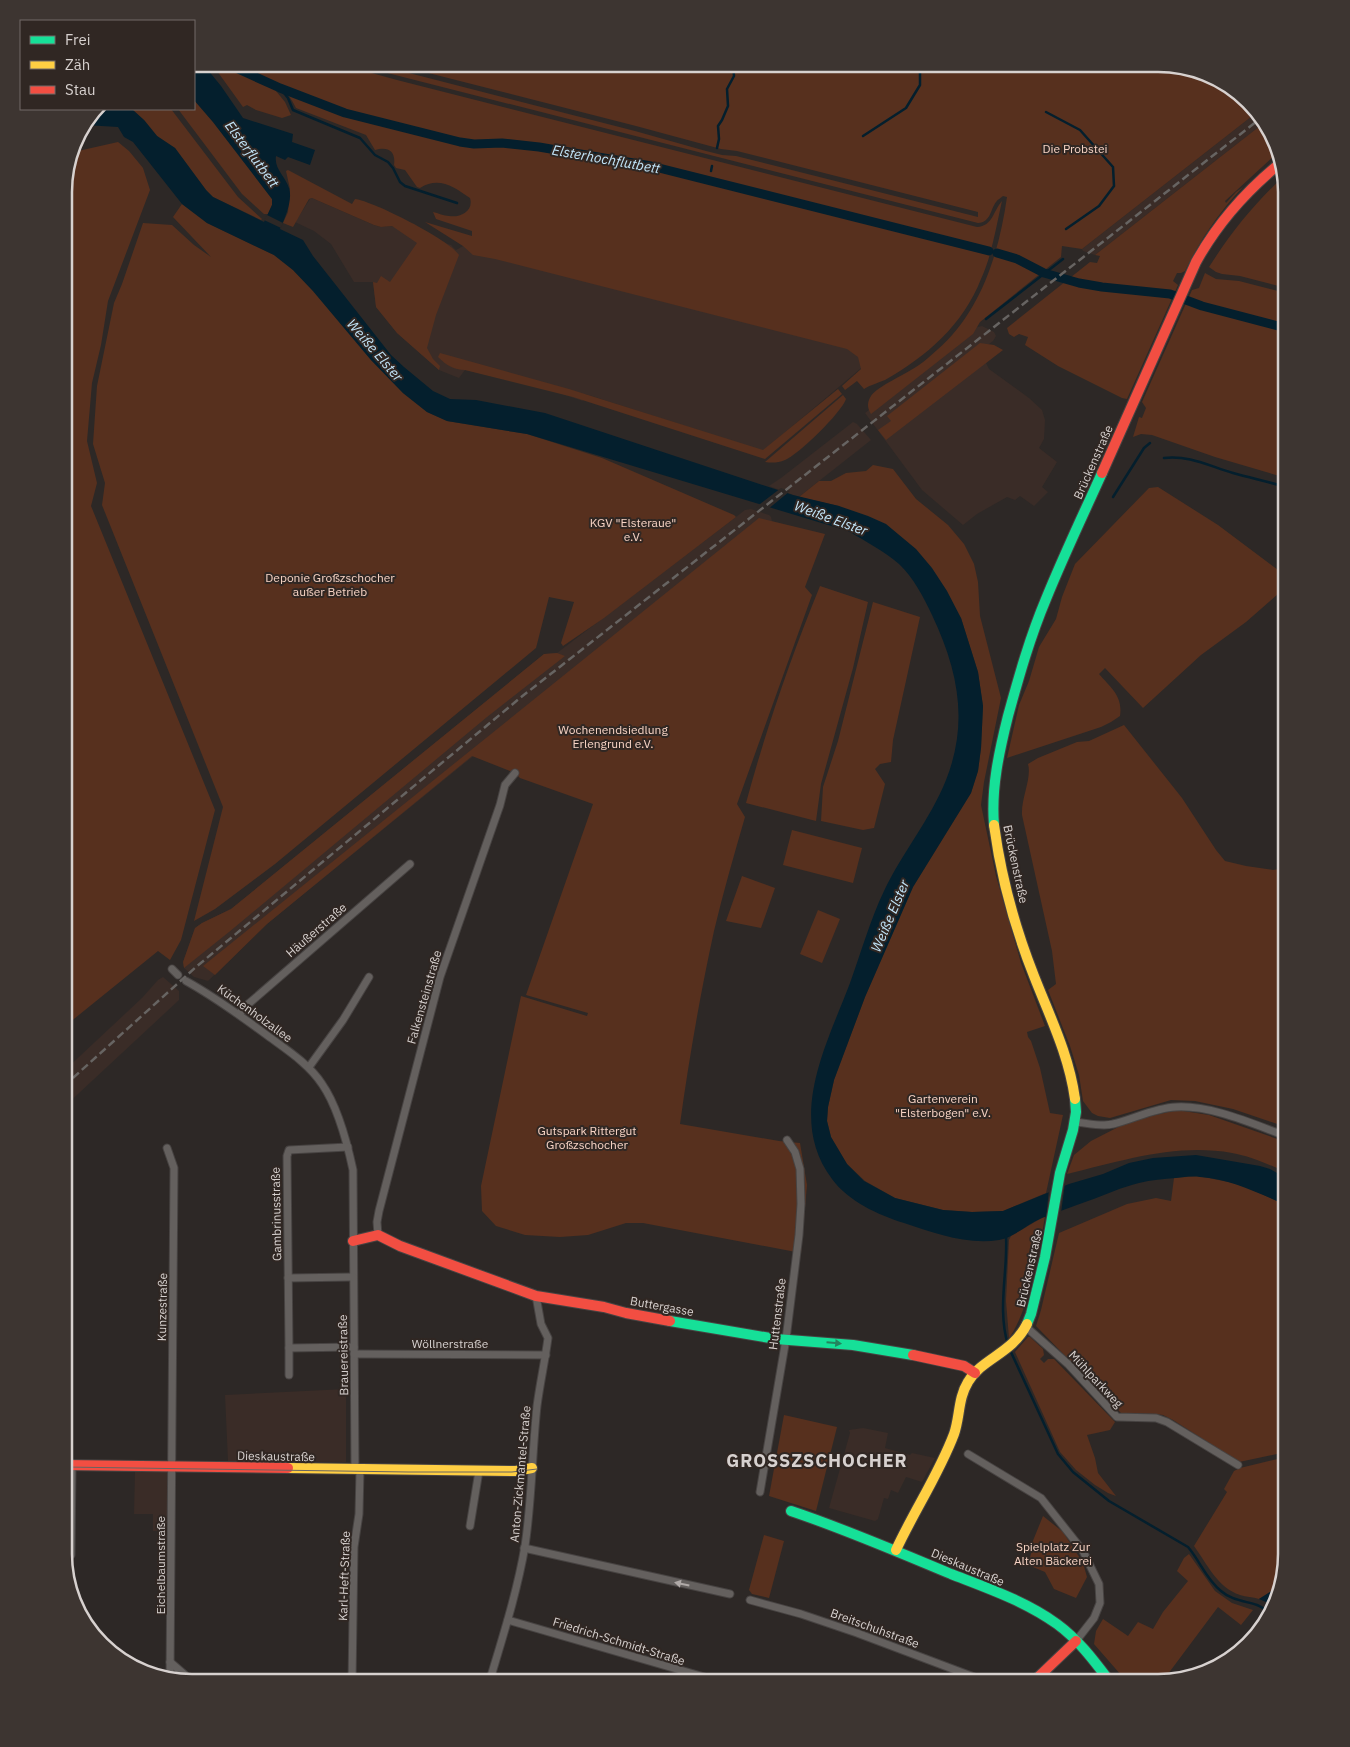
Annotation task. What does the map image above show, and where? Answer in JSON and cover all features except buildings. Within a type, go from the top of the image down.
[{"type":"main road","name":"Brückenstraße","points":[[896,1550],[905,1528],[950,1443],[959,1419],[964,1390],[975,1373],[1004,1352],[1026,1327],[1034,1305],[1059,1182],[1075,1122],[1076,1103],[1063,1049],[1028,961],[1003,870],[994,822],[994,787],[1008,715],[1026,649],[1046,598],[1190,273],[1212,233],[1228,212],[1242,196],[1274,168]]},
{"type":"main road","points":[[353,1241],[378,1235]]},
{"type":"main road","name":"Buttergasse","points":[[378,1235],[400,1246],[536,1296],[718,1329],[786,1339],[853,1345],[915,1355],[964,1366],[975,1373]]},
{"type":"main road","name":"Dieskaustraße","points":[[72,1465],[479,1471],[512,1471],[532,1468]]},
{"type":"main road","name":"Dieskaustraße","points":[[791,1511],[866,1538],[1004,1595],[1057,1624],[1076,1641],[1104,1674]]},
{"type":"main road","points":[[1041,1674],[1076,1641]]},
{"type":"street","name":"Falkensteinstraße","points":[[378,1235],[377,1222],[440,976],[500,805],[505,785],[515,772]]},
{"type":"street","name":"Häußerstraße","points":[[239,1014],[410,864]]},
{"type":"street","points":[[172,969],[178,975]]},
{"type":"street","points":[[309,1067],[343,1020],[369,977]]},
{"type":"street","name":"Küchenholzallee","points":[[186,981],[239,1014],[309,1067],[322,1083],[331,1100],[348,1148],[352,1170],[353,1241]]},
{"type":"street","points":[[1075,1122],[1111,1124],[1152,1111],[1189,1106],[1221,1114],[1278,1133]]},
{"type":"street","name":"Huttenstraße","points":[[760,1492],[786,1339],[799,1235],[801,1204],[800,1169],[795,1152],[787,1140]]},
{"type":"street","name":"Kunzestraße","points":[[167,1148],[174,1168],[171,1467]]},
{"type":"street","name":"Gambrinusstraße","points":[[289,1375],[287,1156],[289,1150],[348,1148]]},
{"type":"street","name":"Brauereistraße","points":[[353,1241],[357,1470]]},
{"type":"street","name":"Gambrinusstraße","points":[[288,1278],[353,1277]]},
{"type":"street","name":"Anton-Zickmantel-Straße","points":[[492,1674],[508,1620],[524,1548],[532,1493],[531,1461],[548,1338],[541,1324],[536,1296]]},
{"type":"street","name":"Mühlparkweg","points":[[1026,1327],[1068,1364],[1117,1417],[1156,1418],[1167,1422],[1238,1465]]},
{"type":"street","points":[[289,1348],[354,1351]]},
{"type":"street","name":"Wöllnerstraße","points":[[354,1351],[546,1355]]},
{"type":"street","points":[[968,1454],[1041,1498],[1083,1551],[1099,1584],[1100,1603],[1094,1618],[1076,1641]]},
{"type":"street","name":"Eichelbaumstraße","points":[[170,1672],[171,1467]]},
{"type":"street","name":"Karl-Heft-Straße","points":[[352,1674],[354,1547],[359,1514],[357,1470]]},
{"type":"street","points":[[470,1526],[479,1471]]},
{"type":"street","points":[[524,1548],[730,1594]]},
{"type":"street","name":"Breitschuhstraße","points":[[750,1600],[849,1630],[966,1674]]},
{"type":"street","name":"Friedrich-Schmidt-Straße","points":[[508,1620],[689,1674]]},
{"type":"street","points":[[170,1662],[183,1673]]},
{"type":"shaded area","points":[[1251,117],[1253,120],[1258,128],[1095,255],[1082,249]]},
{"type":"shaded area","points":[[312,198],[374,225],[381,227],[392,226],[451,245],[456,250],[463,246],[851,345],[866,364],[763,451],[585,394],[583,401],[550,390],[465,370],[459,378],[439,370],[397,333],[376,307],[373,282],[354,282],[331,244],[314,231],[295,222]]},
{"type":"shaded area","points":[[982,326],[994,332],[996,336],[993,341],[980,351],[989,369],[1029,398],[1042,410],[1045,420],[1044,439],[1039,448],[1057,462],[1042,487],[1048,492],[1034,506],[1020,496],[1015,500],[1007,497],[977,514],[963,525],[922,490],[865,413],[974,328]]},
{"type":"shaded area","points":[[853,422],[871,440],[799,497],[769,486],[781,478]]},
{"type":"shaded area","points":[[751,509],[769,515],[772,521],[466,762],[267,924],[208,981],[194,977],[184,968],[183,962],[195,928],[231,909],[544,654],[557,653],[745,510]]},
{"type":"shaded area","points":[[163,977],[179,991],[179,1000],[72,1099],[72,1063],[142,998]]},
{"type":"shaded area","points":[[346,1389],[346,1462],[228,1461],[225,1395]]},
{"type":"shaded area","points":[[863,1428],[888,1433],[885,1448],[910,1455],[912,1453],[935,1458],[922,1482],[906,1477],[898,1493],[891,1490],[888,1499],[884,1498],[878,1519],[875,1521],[829,1508],[850,1433],[849,1430]]},
{"type":"shaded area","points":[[135,1471],[172,1471],[171,1531],[153,1531],[153,1514],[134,1514]]},
{"type":"green space","name":"Elsterhochflutbett","points":[[218,73],[372,73],[977,227],[990,221],[1002,201],[985,270],[973,296],[954,325],[929,350],[885,380],[864,389],[857,381],[845,390],[842,386],[861,369],[858,357],[847,349],[473,255],[463,246],[425,222],[472,236],[472,231],[436,219],[433,212],[447,216],[457,216],[465,213],[470,207],[470,198],[458,190],[440,183],[417,187],[405,170],[396,168],[394,156],[390,151],[387,149],[375,150],[366,135],[296,108],[288,96],[277,88],[276,91],[285,102],[291,115],[282,118],[256,110],[247,105],[243,107]]},
{"type":"green space","name":"Die Probstei","points":[[387,73],[409,73],[706,151],[736,156],[978,217],[978,212],[737,151],[721,149],[428,73],[1165,73],[1196,79],[1210,85],[1230,97],[1251,117],[1082,249],[1062,246],[1061,257],[980,322],[973,334],[871,414],[868,403],[874,392],[924,362],[952,335],[965,318],[986,280],[993,260],[1004,218],[1007,197],[1003,196],[998,200],[988,218],[978,223]]},
{"type":"green space","points":[[195,101],[213,122],[272,199],[272,205],[268,214],[264,214],[242,194],[179,110],[195,110]]},
{"type":"green space","points":[[131,110],[172,110],[238,197],[262,219],[213,197],[175,148],[157,136],[144,120]]},
{"type":"green space","points":[[1258,128],[1272,158],[1225,201],[1226,203],[1243,187],[1211,227],[1185,271],[1177,273],[1173,281],[1178,285],[1127,399],[1058,366],[1025,345],[1028,337],[1019,334],[1014,337],[1009,334],[1007,328],[1090,262],[1097,263],[1100,256],[1095,255]]},
{"type":"green space","points":[[118,142],[129,151],[143,168],[150,190],[108,301],[101,345],[92,383],[87,441],[97,483],[91,506],[215,810],[181,940],[170,960],[158,951],[72,1020],[73,185],[81,150]]},
{"type":"green space","points":[[288,170],[352,204],[355,199],[378,206],[427,231],[453,248],[459,255],[436,315],[427,348],[433,359],[440,366],[439,370],[397,333],[376,307],[373,282],[377,283],[381,276],[390,282],[417,243],[392,226],[381,227],[374,225],[312,198],[309,199],[293,227],[283,223],[288,212],[290,189],[286,171]]},
{"type":"green space","points":[[1277,183],[1278,286],[1240,276],[1222,274],[1209,267],[1242,220]]},
{"type":"green space","name":"Deponie Großzschocher außer Betrieb","points":[[182,204],[207,223],[274,255],[293,270],[371,360],[403,393],[427,412],[447,421],[527,434],[602,458],[736,517],[604,618],[563,646],[561,643],[574,602],[549,597],[536,648],[275,864],[215,909],[194,921],[223,807],[102,505],[105,483],[93,444],[97,386],[114,303],[143,223],[172,225],[194,245],[211,257],[173,217]]},
{"type":"green space","points":[[1205,273],[1216,279],[1239,281],[1278,291],[1278,476],[1215,457],[1152,435],[1141,434],[1133,437],[1139,417],[1142,418],[1146,408],[1142,402],[1192,290],[1199,288]]},
{"type":"green space","points":[[980,343],[994,345],[1003,350],[886,440],[878,430],[891,421],[887,416]]},
{"type":"green space","points":[[440,353],[569,389],[763,450],[838,389],[842,394],[765,459],[573,397],[454,368],[438,357]]},
{"type":"green space","points":[[843,395],[846,399],[836,414],[800,450],[782,461],[765,462]]},
{"type":"green space","name":"Gartenverein \"Elsterbogen\" e.V.","points":[[873,465],[893,469],[916,499],[948,525],[964,544],[974,564],[978,582],[980,616],[1001,698],[981,805],[996,876],[1021,963],[1045,1026],[1027,1032],[1028,1037],[1040,1068],[1050,1113],[1063,1115],[1046,1193],[1003,1211],[972,1212],[943,1210],[895,1198],[865,1181],[847,1164],[831,1137],[827,1121],[834,1080],[865,997],[913,887],[971,793],[978,771],[981,748],[983,706],[978,672],[961,618],[839,506],[799,497],[819,481],[831,481],[846,473],[866,471]]},
{"type":"green space","points":[[1158,487],[1218,525],[1278,570],[1278,594],[1246,622],[1201,655],[1143,708],[1105,668],[1099,674],[1112,688],[1118,698],[1120,716],[1101,727],[1007,758],[1019,705],[1029,681],[1039,647],[1056,619],[1062,597],[1075,564],[1149,488]]},
{"type":"green space","points":[[759,518],[825,534],[805,587],[812,595],[737,804],[745,817],[714,931],[695,1027],[680,1124],[800,1143],[807,1185],[801,1253],[643,1223],[626,1223],[588,1235],[560,1237],[525,1235],[496,1226],[482,1211],[481,1186],[521,996],[587,1016],[588,1013],[526,995],[593,804],[520,778],[515,773],[472,756],[267,924],[215,975],[203,966]]},
{"type":"green space","points":[[820,586],[868,602],[853,668],[821,784],[816,821],[746,803],[780,693]]},
{"type":"green space","points":[[873,602],[920,617],[893,740],[891,762],[880,764],[875,769],[885,784],[874,828],[863,830],[821,821],[823,787],[838,741]]},
{"type":"green space","points":[[557,653],[565,656],[487,717],[184,968],[183,962],[195,928],[231,909],[544,654]]},
{"type":"green space","points":[[1124,725],[1182,798],[1225,861],[1246,866],[1278,869],[1278,1124],[1233,1109],[1195,1101],[1171,1100],[1110,1118],[1092,1113],[1083,1101],[1079,1075],[1070,1046],[1048,990],[1056,984],[1052,951],[1022,809],[1029,775],[1028,764],[1077,742],[1089,741]]},
{"type":"green space","points":[[792,830],[862,848],[853,883],[783,865]]},
{"type":"green space","points":[[742,876],[775,888],[761,928],[726,921]]},
{"type":"green space","points":[[818,910],[840,919],[822,963],[800,954]]},
{"type":"green space","points":[[1177,1110],[1209,1115],[1278,1139],[1278,1169],[1239,1154],[1211,1150],[1190,1150],[1149,1155],[1067,1174],[1074,1155],[1091,1141],[1130,1121]]},
{"type":"green space","points":[[1198,1176],[1239,1184],[1278,1201],[1278,1454],[1239,1462],[1163,1415],[1121,1413],[1036,1326],[1059,1233],[1127,1204],[1156,1198],[1171,1201],[1174,1178]]},
{"type":"green space","points":[[1045,1216],[1028,1297],[1009,1338],[1006,1301],[1009,1240],[1011,1236]]},
{"type":"green space","points":[[1028,1337],[1043,1349],[1044,1355],[1040,1359],[1044,1363],[1048,1359],[1054,1359],[1115,1422],[1110,1430],[1087,1435],[1098,1473],[1116,1496],[1095,1485],[1076,1470],[1060,1452],[1015,1352]]},
{"type":"green space","points":[[784,1415],[837,1427],[816,1511],[769,1496]]},
{"type":"green space","points":[[1278,1459],[1278,1554],[1276,1570],[1271,1592],[1259,1599],[1240,1595],[1225,1587],[1208,1568],[1194,1546],[1227,1492],[1224,1489],[1234,1471]]},
{"type":"green space","name":"Spielplatz Zur Alten Bäckerei","points":[[1043,1516],[1063,1532],[1083,1563],[1087,1577],[1076,1598],[1054,1589],[1045,1572],[1028,1565],[1032,1550],[1030,1548]]},
{"type":"green space","points":[[764,1535],[784,1541],[769,1598],[752,1594],[749,1590]]},
{"type":"green space","points":[[1189,1554],[1215,1591],[1232,1603],[1253,1610],[1241,1625],[1218,1607],[1168,1674],[1120,1674],[1094,1644],[1096,1631],[1103,1619],[1128,1636],[1138,1622],[1153,1629],[1163,1612],[1188,1581],[1177,1571],[1184,1558]]},
{"type":"water","points":[[195,73],[210,73],[243,118],[293,134],[292,142],[315,150],[310,165],[288,157],[285,160],[276,156],[277,165],[290,193],[288,209],[280,229],[303,240],[313,256],[391,355],[433,391],[450,399],[476,400],[545,413],[793,495],[839,506],[868,516],[886,524],[916,549],[932,568],[947,591],[961,618],[978,672],[983,706],[978,771],[971,793],[913,887],[865,997],[834,1080],[827,1121],[831,1137],[847,1164],[864,1181],[895,1198],[943,1210],[972,1212],[1003,1211],[1069,1184],[1103,1174],[1129,1163],[1153,1158],[1196,1155],[1260,1166],[1278,1174],[1278,1202],[1244,1187],[1211,1178],[1191,1177],[1158,1180],[1126,1187],[1048,1216],[999,1240],[975,1241],[939,1234],[894,1220],[864,1206],[839,1187],[832,1179],[819,1156],[812,1131],[811,1106],[815,1081],[822,1056],[879,902],[891,877],[939,795],[953,759],[957,737],[959,717],[954,676],[941,636],[922,595],[899,564],[881,550],[848,531],[527,434],[447,421],[427,412],[403,393],[371,360],[293,270],[274,255],[207,223],[182,204],[133,142],[124,137],[118,127],[94,126],[106,110],[133,110],[157,136],[175,148],[213,197],[264,222],[272,205],[272,199],[195,101]]},
{"type":"water","points":[[1271,1592],[1267,1603],[1259,1599]]},
{"type":"pier","points":[[267,215],[283,223],[281,228],[264,220]]},
{"type":"pier","points":[[781,488],[790,491],[767,510],[756,507]]},
{"type":"pier","points":[[1065,1183],[1061,1213],[1046,1219],[1049,1189]]},
{"type":"waterway","name":"Elsterhochflutbett","points":[[247,73],[345,113],[460,142],[474,144],[502,143],[539,147],[651,166],[989,251]]},
{"type":"waterway","points":[[717,148],[719,139],[718,126],[728,106],[727,89],[734,73]]},
{"type":"waterway","points":[[863,136],[906,108],[920,85],[920,73]]},
{"type":"waterway","points":[[280,88],[288,98],[293,110],[360,138],[375,155],[388,162],[400,182],[405,186],[457,203]]},
{"type":"waterway","points":[[1046,112],[1080,130],[1113,167],[1114,186],[1099,206],[1066,229]]},
{"type":"waterway","points":[[711,171],[712,166]]},
{"type":"waterway","name":"Elsterhochflutbett","points":[[997,253],[1017,259],[1044,273],[1079,283],[1170,294],[1202,306],[1278,326]]},
{"type":"waterway","points":[[986,319],[1063,259]]},
{"type":"waterway","points":[[1113,497],[1144,448],[1150,443]]},
{"type":"waterway","points":[[1164,458],[1182,458],[1199,462],[1278,485]]},
{"type":"waterway","points":[[1006,1236],[1003,1318],[1008,1345]]},
{"type":"waterway","points":[[1010,1350],[1058,1454],[1073,1472],[1109,1501],[1188,1547],[1211,1581],[1225,1594],[1264,1609]]},
{"type":"tram line","points":[[72,1467],[408,1472],[512,1472],[537,1469]]},
{"type":"railway","points":[[72,1078],[196,967],[520,698],[1255,123]]},
{"type":"traffic: fast","points":[[994,825],[994,797],[999,757],[1008,716],[1025,657],[1053,583],[1102,473]]},
{"type":"traffic: fast","points":[[1027,1324],[1045,1257],[1060,1173],[1073,1130],[1076,1112],[1075,1099]]},
{"type":"traffic: fast","points":[[670,1321],[776,1339],[853,1345],[913,1355]]},
{"type":"traffic: fast","points":[[791,1511],[871,1541],[1032,1608],[1057,1624],[1072,1637],[1104,1674]]},
{"type":"traffic: slow","points":[[994,825],[1005,883],[1015,921],[1027,958],[1064,1052],[1075,1099]]},
{"type":"traffic: slow","points":[[896,1550],[948,1449],[956,1428],[962,1394],[968,1382],[981,1367],[1013,1342],[1027,1324]]},
{"type":"traffic: slow","points":[[288,1468],[516,1471],[532,1468]]},
{"type":"traffic: jam","points":[[1102,473],[1196,262],[1232,210],[1274,168]]},
{"type":"traffic: jam","points":[[353,1241],[378,1235],[400,1246],[536,1296],[604,1307],[670,1321]]},
{"type":"traffic: jam","points":[[913,1355],[964,1366],[975,1373]]},
{"type":"traffic: jam","points":[[72,1465],[288,1468]]},
{"type":"traffic: jam","points":[[1041,1674],[1076,1641]]},
{"type":"district","name":"GROSSZSCHOCHER","points":[[817,1460]]},
{"type":"water label","name":"Elsterflutbett","points":[[252,154]]},
{"type":"water label","name":"Weiße Elster","points":[[375,350]]},
{"type":"water label","name":"Weiße Elster","points":[[831,518]]},
{"type":"water label","name":"Weiße Elster","points":[[890,916]]},
{"type":"park label","name":"KGV \"Elsteraue\" e.V.","points":[[633,529]]},
{"type":"park label","name":"Wochenendsiedlung Erlengrund e.V.","points":[[613,736]]},
{"type":"park label","name":"Gutspark Rittergut Großzschocher","points":[[587,1137]]}]
